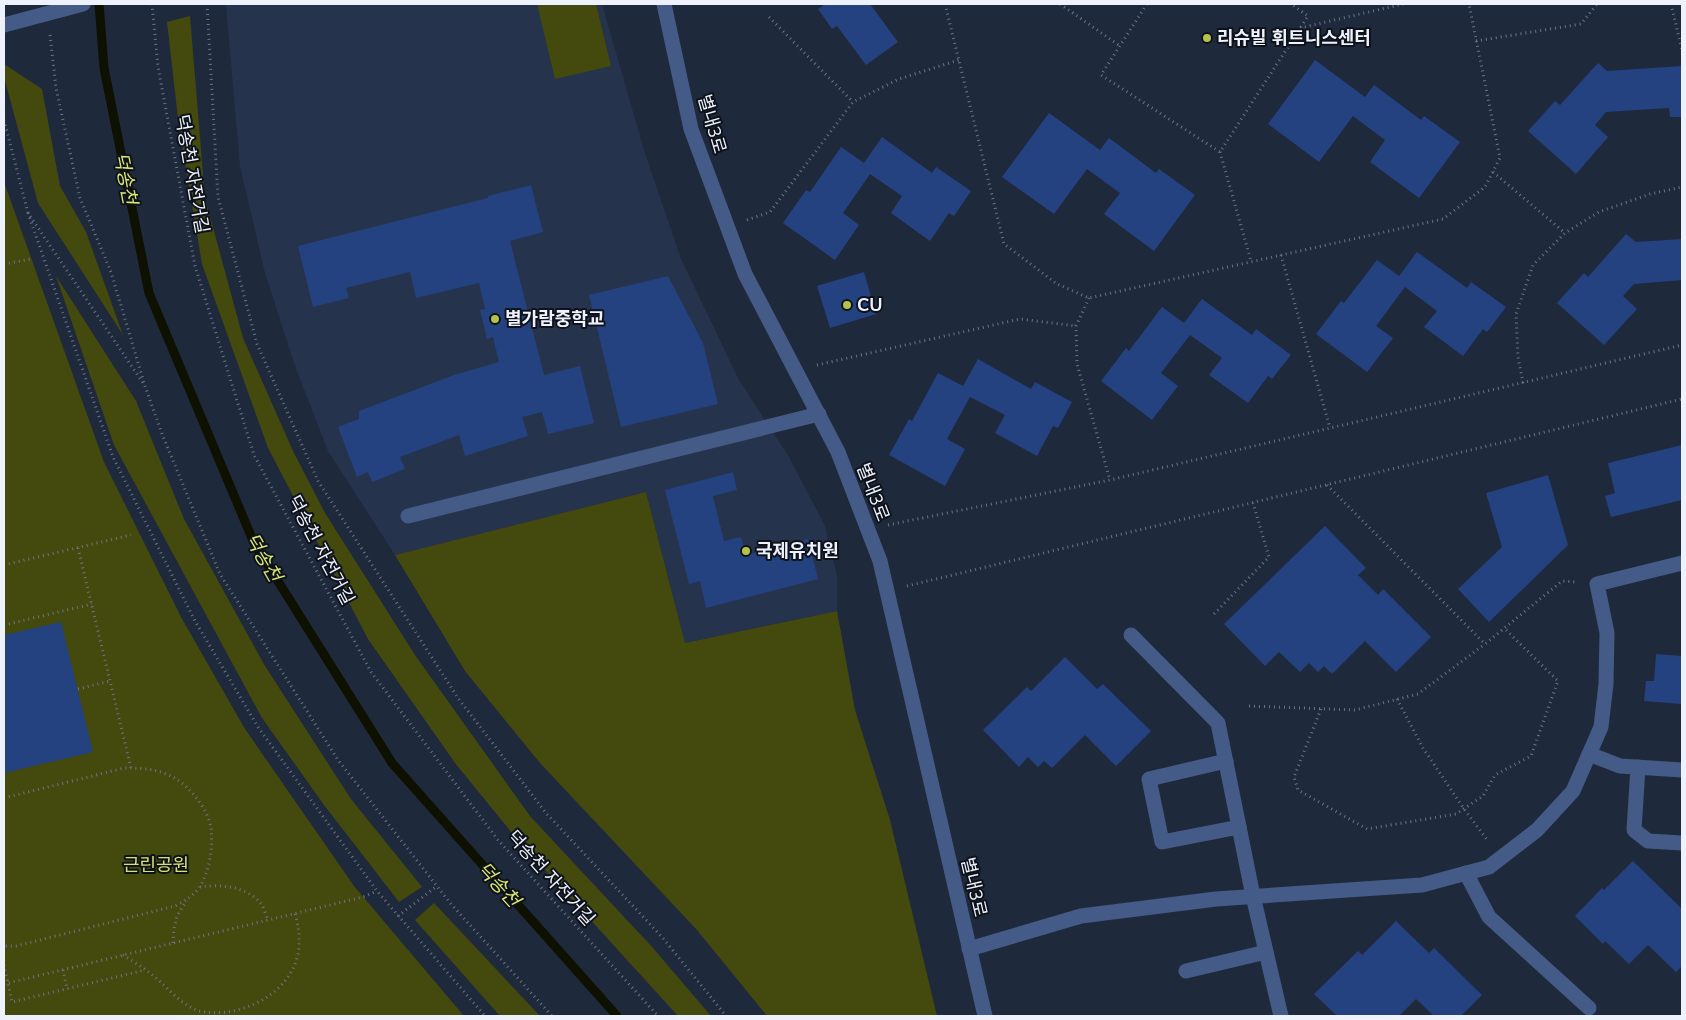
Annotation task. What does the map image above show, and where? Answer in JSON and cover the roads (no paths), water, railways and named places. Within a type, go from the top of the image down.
[{"type":"street","points":[[4,25],[83,4]]},
{"type":"street","name":"별내3로","points":[[664,4],[691,129],[727,227],[746,274],[838,452],[880,561],[985,1016]]},
{"type":"street","points":[[408,516],[818,414]]},
{"type":"street","points":[[969,949],[1081,916],[1216,899],[1422,885],[1489,867],[1537,830],[1573,791],[1601,727],[1606,684],[1607,633],[1597,584],[1682,563]]},
{"type":"street","points":[[1131,635],[1218,723],[1253,896],[1281,1016]]},
{"type":"street","points":[[1589,754],[1620,766],[1682,770]]},
{"type":"street","points":[[1226,761],[1149,779],[1162,842],[1239,827]]},
{"type":"street","points":[[1638,767],[1634,830],[1648,841],[1682,843]]},
{"type":"street","points":[[1466,873],[1489,917],[1589,1008]]},
{"type":"street","points":[[1186,971],[1266,952]]},
{"type":"waterway","name":"덕송천","points":[[99,4],[104,68],[149,293],[254,543],[392,763],[617,1016]]},
{"type":"place","name":"리슈빌 휘트니스센터","points":[[1207,38]]},
{"type":"place","name":"CU","points":[[847,305]]},
{"type":"place","name":"별가람중학교","points":[[495,319]]},
{"type":"place","name":"국제유치원","points":[[746,551]]},
{"type":"park label","name":"근린공원","points":[[156,865]]}]
